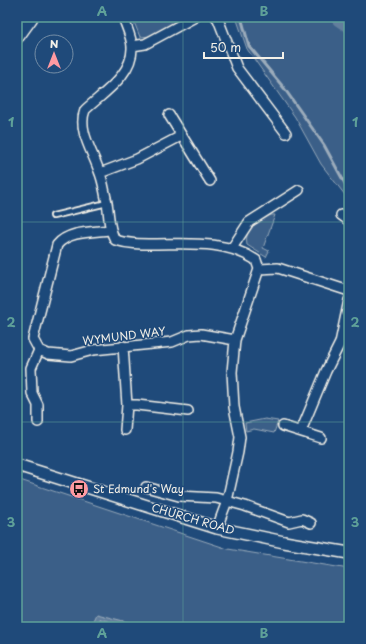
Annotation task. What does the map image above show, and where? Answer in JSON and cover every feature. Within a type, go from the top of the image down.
[{"type":"highway","points":[[17,35],[30,17]]},
{"type":"street","points":[[17,20],[26,17]]},
{"type":"street","points":[[123,17],[132,46],[131,59],[125,73],[85,110],[82,119],[83,129],[100,173],[107,203],[109,230],[114,240],[126,244],[194,244],[232,248],[256,260],[259,269],[235,340],[232,372],[234,407],[240,437],[227,501],[217,528]]},
{"type":"street","points":[[132,46],[145,44],[196,17]]},
{"type":"street","points":[[216,17],[237,68],[286,133]]},
{"type":"street","points":[[169,115],[180,136],[210,181]]},
{"type":"street","points":[[100,173],[137,159],[180,136]]},
{"type":"street","points":[[232,248],[249,222],[299,190]]},
{"type":"street","points":[[341,215],[349,221]]},
{"type":"street","points":[[38,422],[38,406],[32,393],[31,368],[39,350],[33,339],[57,246],[62,239],[68,236],[109,230]]},
{"type":"street","points":[[259,269],[278,268],[349,290]]},
{"type":"street","points":[[301,431],[326,371],[340,343],[349,300]]},
{"type":"street","name":"WYMUND WAY","points":[[39,350],[48,354],[70,356],[93,350],[172,342],[189,335],[201,334],[235,340]]},
{"type":"street","points":[[123,346],[127,406],[125,430]]},
{"type":"street","points":[[127,406],[137,405],[188,411]]},
{"type":"street","points":[[283,426],[321,438]]},
{"type":"street","name":"CHURCH ROAD","points":[[17,465],[217,528],[284,542],[349,553]]},
{"type":"street","points":[[146,487],[179,496],[216,498],[245,506],[288,522],[302,519],[311,523]]},
{"type":"lane","points":[[53,216],[107,203]]},
{"type":"shaded area","points":[[132,17],[185,17],[151,36],[140,37]]},
{"type":"shaded area","points":[[236,17],[335,17],[349,27],[349,200],[321,164],[295,117],[247,49]]},
{"type":"shaded area","points":[[271,215],[275,215],[263,248],[269,251],[266,257],[247,245],[247,239],[250,229],[256,223]]},
{"type":"shaded area","points":[[265,419],[278,421],[274,433],[254,429],[246,431],[245,423]]},
{"type":"shaded area","points":[[17,479],[228,549],[349,569],[349,602],[345,627],[17,627]]},
{"type":"water","points":[[96,614],[147,627],[90,627]]},
{"type":"waterway","points":[[241,17],[249,46],[284,88],[324,145],[349,191]]},
{"type":"waterway","points":[[340,17],[349,23]]},
{"type":"place","name":"St Edmund's Way","points":[[79,489]]}]
